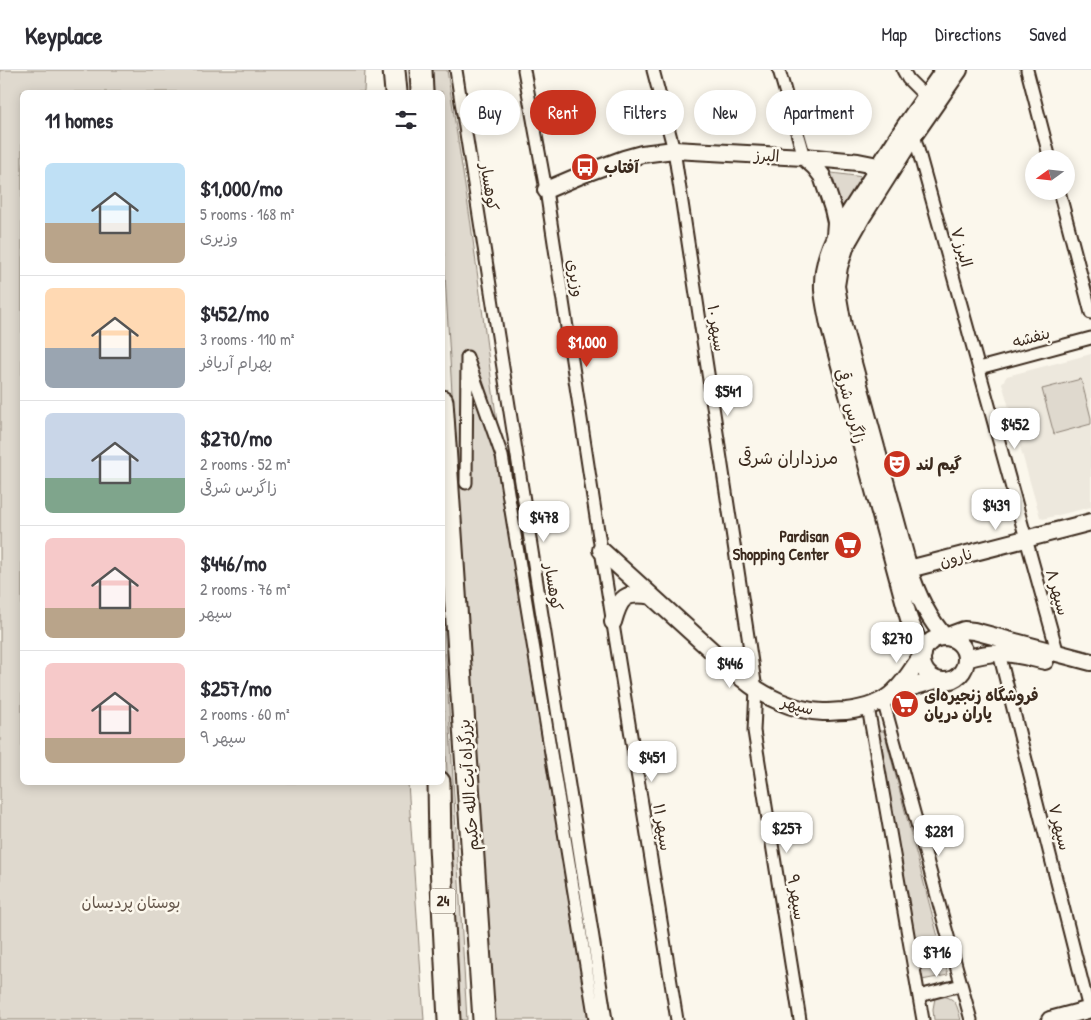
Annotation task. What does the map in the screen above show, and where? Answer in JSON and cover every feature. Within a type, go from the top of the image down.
[{"type":"highway","points":[[394,70],[396,90]]},
{"type":"highway","points":[[420,70],[422,90]]},
{"type":"highway","name":"بزرگراه آیت الله حکیم","points":[[445,445],[484,1020]]},
{"type":"highway","name":"بزرگراه آیت الله حکیم","points":[[439,785],[448,1020]]},
{"type":"street","name":"کوهسار","points":[[456,70],[606,1020]]},
{"type":"street","name":"وزیری","points":[[524,70],[546,190],[602,550]]},
{"type":"street","name":"سپهر ۱۰","points":[[653,70],[674,150],[756,689]]},
{"type":"street","points":[[779,70],[804,157],[822,176],[836,222],[835,235]]},
{"type":"street","points":[[902,70],[908,79],[931,100]]},
{"type":"street","points":[[931,100],[944,70]]},
{"type":"street","points":[[886,167],[931,100],[959,70]]},
{"type":"street","points":[[1027,70],[1048,150]]},
{"type":"street","name":"البرز ۷","points":[[910,130],[1026,539]]},
{"type":"street","name":"البرز","points":[[546,190],[624,159],[642,154],[674,150],[804,157],[858,162],[886,167]]},
{"type":"street","name":"زاگرس شرقی","points":[[886,167],[835,235],[828,252],[823,277],[823,290],[829,325],[908,619],[923,654]]},
{"type":"street","name":"زاگرس شرقی","points":[[886,167],[846,245],[839,266],[836,286],[843,326],[914,587],[934,624],[945,637]]},
{"type":"street","points":[[1061,200],[1091,313]]},
{"type":"street","name":"بنفشه","points":[[979,368],[1091,338]]},
{"type":"street","points":[[466,483],[467,357],[502,456],[595,1020]]},
{"type":"street","name":"نارون","points":[[909,570],[1091,522]]},
{"type":"street","name":"سپهر ۸","points":[[1026,539],[1060,660]]},
{"type":"street","name":"سپهر","points":[[602,550],[743,680],[785,704],[800,709],[834,712],[868,708],[889,696]]},
{"type":"street","name":"سپهر ۱۱","points":[[602,550],[677,1020]]},
{"type":"street","points":[[613,622],[620,602],[625,598],[632,594],[652,596]]},
{"type":"street","points":[[908,619],[915,626],[923,626],[926,622],[925,609]]},
{"type":"street","points":[[945,637],[956,640],[961,644],[964,649],[966,664],[958,677],[944,682],[936,680],[925,670],[922,660],[923,654],[926,647],[937,638],[964,630],[974,631],[998,645],[1060,660],[1091,673]]},
{"type":"street","points":[[966,659],[983,654],[998,645]]},
{"type":"street","name":"سپهر ۷","points":[[998,645],[1090,1009]]},
{"type":"street","points":[[889,696],[923,654]]},
{"type":"street","points":[[1060,660],[1091,662]]},
{"type":"street","points":[[889,696],[936,680]]},
{"type":"street","name":"سپهر ۹","points":[[756,689],[754,731],[800,1020]]},
{"type":"street","points":[[889,696],[971,1020]]},
{"type":"street","points":[[868,708],[923,1020]]},
{"type":"street","points":[[919,996],[961,985]]},
{"type":"street","points":[[1050,1020],[1090,1009]]},
{"type":"shaded area","points":[[1091,354],[1091,507],[1043,519],[1040,517],[1002,383],[1007,376]]},
{"type":"green space","name":"بوستان پردیسان","points":[[0,70],[365,70],[364,90],[20,90],[20,785],[408,785],[424,1020],[0,1020]]},
{"type":"green space","points":[[432,70],[447,70],[471,225],[499,438],[565,836],[602,1020],[496,1020],[480,861],[445,275],[445,90],[434,90]]},
{"type":"green space","points":[[824,172],[863,177],[840,211],[836,190]]},
{"type":"green space","points":[[1081,379],[1091,424],[1054,434],[1042,389]]},
{"type":"green space","points":[[445,642],[467,1020],[460,1020],[445,735]]},
{"type":"green space","points":[[878,731],[884,731],[948,975],[922,980]]},
{"type":"green space","points":[[942,996],[954,1001],[961,1020],[934,1020],[935,998]]},
{"type":"place","name":"آفتاب","points":[[585,167]]},
{"type":"place","name":"گیم لند","points":[[897,464]]},
{"type":"place","name":"Pardisan Shopping Center","points":[[848,545]]},
{"type":"place","name":"فروشگاه زنجیره‌ای یاران دریان","points":[[905,704]]},
{"type":"district","name":"مرزداران شرقی","points":[[788,458]]}]
